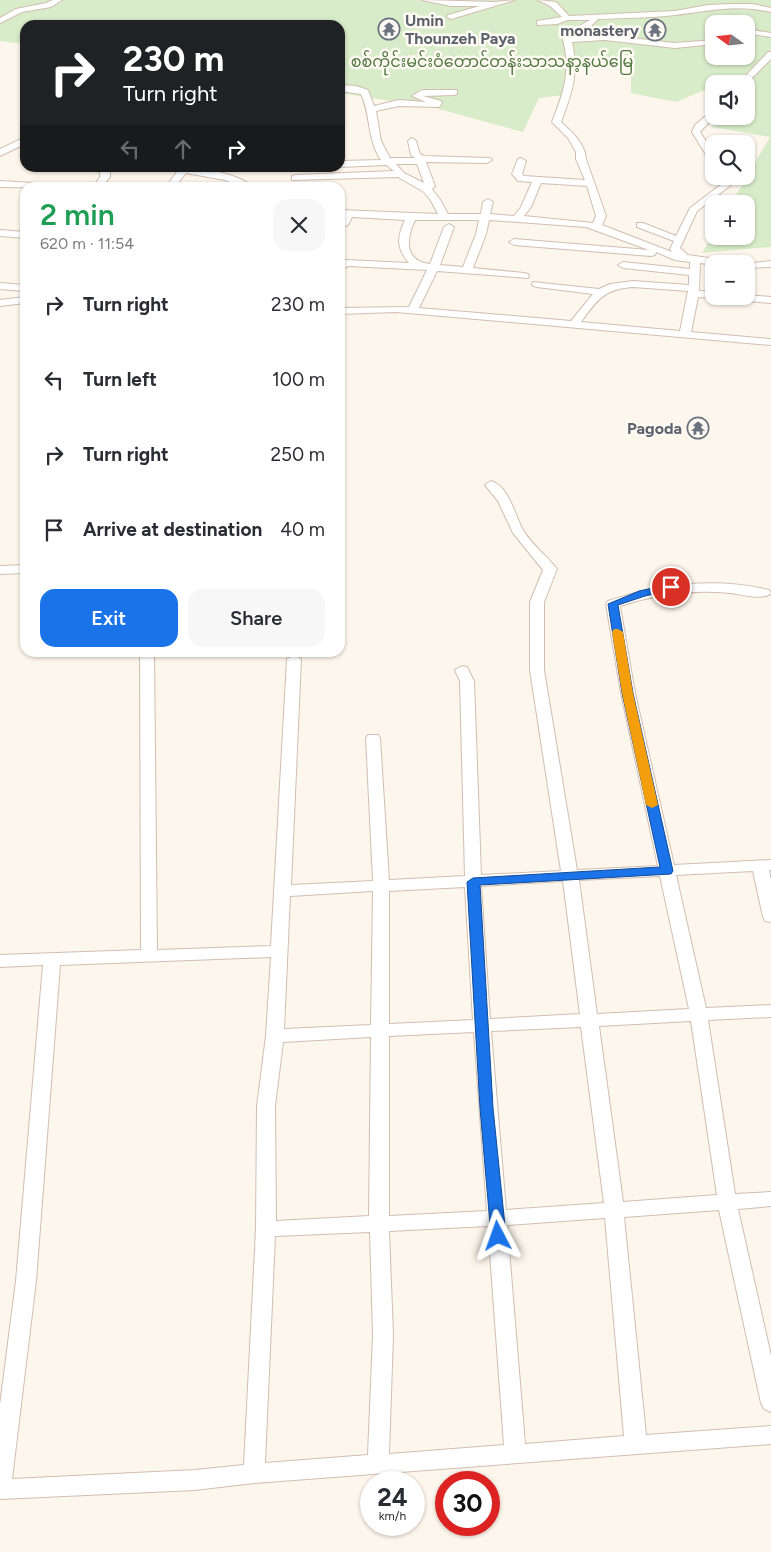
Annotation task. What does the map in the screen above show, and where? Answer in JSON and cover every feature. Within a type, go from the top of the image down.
[{"type":"street","points":[[0,21],[33,7],[47,6],[58,0]]},
{"type":"street","points":[[426,0],[451,4],[494,4]]},
{"type":"street","points":[[450,17],[511,0]]},
{"type":"street","points":[[542,0],[553,4],[567,18]]},
{"type":"street","points":[[594,18],[610,22],[631,11],[655,9],[659,7],[656,3]]},
{"type":"street","points":[[540,23],[556,22],[567,18],[676,13],[708,7],[736,6],[770,9]]},
{"type":"street","points":[[566,39],[566,36],[582,29],[594,18]]},
{"type":"street","points":[[596,38],[594,33],[601,28]]},
{"type":"street","points":[[755,33],[771,35]]},
{"type":"street","points":[[566,39],[611,38],[667,46],[692,46],[705,44]]},
{"type":"street","points":[[566,39],[570,52],[570,86],[556,122],[579,148],[601,216],[597,226]]},
{"type":"street","points":[[751,75],[771,54]]},
{"type":"street","points":[[345,88],[365,92],[371,109],[379,148],[388,162],[400,172],[399,174]]},
{"type":"street","points":[[371,109],[399,103],[436,105],[438,103],[416,96],[422,93],[454,92]]},
{"type":"street","points":[[705,120],[696,132],[705,146]]},
{"type":"street","points":[[412,141],[416,155],[422,160],[430,182],[430,186],[427,188]]},
{"type":"street","points":[[0,153],[20,143]]},
{"type":"street","points":[[345,164],[442,158],[487,160]]},
{"type":"street","points":[[521,160],[518,177],[538,180],[590,182]]},
{"type":"street","points":[[174,182],[182,172]]},
{"type":"street","points":[[199,172],[244,182]]},
{"type":"street","points":[[295,178],[399,174],[427,188],[444,217]]},
{"type":"street","points":[[517,219],[526,207],[538,180]]},
{"type":"street","points":[[0,184],[20,185]]},
{"type":"street","points":[[685,334],[693,291],[694,273],[687,259],[675,249],[692,210],[726,185]]},
{"type":"street","points":[[473,274],[488,202]]},
{"type":"street","points":[[345,213],[411,217],[517,219],[597,226],[687,259]]},
{"type":"street","points":[[411,217],[402,243],[403,250],[419,266]]},
{"type":"street","points":[[640,226],[679,240]]},
{"type":"street","points":[[413,310],[434,267],[450,227]]},
{"type":"street","points":[[0,234],[20,235]]},
{"type":"street","points":[[514,242],[606,248],[705,261]]},
{"type":"street","points":[[345,263],[434,267],[473,274],[524,276]]},
{"type":"street","points":[[755,265],[771,264]]},
{"type":"street","points":[[623,266],[694,273]]},
{"type":"street","points":[[537,284],[601,292]]},
{"type":"street","points":[[574,324],[601,292],[610,286],[622,285],[705,293]]},
{"type":"street","points":[[0,286],[20,288]]},
{"type":"street","points":[[755,299],[771,300]]},
{"type":"street","points":[[0,303],[20,301]]},
{"type":"street","points":[[345,306],[372,304],[386,309]]},
{"type":"street","points":[[345,311],[413,310],[771,342]]},
{"type":"street","points":[[491,485],[504,500],[517,530],[550,569],[537,602],[537,670],[570,876],[614,1208],[636,1446]]},
{"type":"street","points":[[0,570],[20,569]]},
{"type":"street","points":[[764,593],[729,587],[671,587],[642,593],[613,604],[628,693],[699,1015],[727,1201],[771,1403]]},
{"type":"street","points":[[146,657],[149,956]]},
{"type":"street","points":[[254,1473],[266,1229],[266,1106],[275,1036],[294,659]]},
{"type":"street","points":[[462,670],[467,681],[473,882],[486,1108],[497,1218],[515,1455]]},
{"type":"street","points":[[373,738],[381,887],[382,1031],[379,1223],[383,1335],[378,1464]]},
{"type":"street","points":[[282,891],[765,865],[771,917]]},
{"type":"street","points":[[0,961],[279,951]]},
{"type":"street","points":[[52,959],[26,1281],[0,1489],[195,1480],[254,1473],[771,1435]]},
{"type":"street","points":[[275,1036],[771,1011]]},
{"type":"street","points":[[266,1229],[497,1218],[614,1208],[771,1199]]},
{"type":"green space","name":"စစ်ကိုင်းမင်းဝံတောင်တန်းသာသနာ့နယ်မြေ","points":[[0,0],[771,0],[771,247],[702,253],[707,245],[755,245],[755,195],[736,195],[742,185],[755,185],[755,163],[770,137],[712,127],[713,125],[755,125],[755,75],[705,75],[705,90],[676,102],[631,93],[631,59],[572,58],[565,95],[539,98],[523,132],[435,108],[345,94],[345,20],[20,20],[20,43],[0,41]]},
{"type":"slow traffic","points":[[618,632],[628,693],[652,805]]},
{"type":"place","name":"Umin Thounzeh Paya","points":[[389,29]]},
{"type":"place","name":"monastery","points":[[655,30]]},
{"type":"place","name":"Pagoda","points":[[698,428]]},
{"type":"route","points":[[498,1236],[486,1108],[473,882],[667,871],[628,693],[613,604],[642,593],[671,587]]}]
